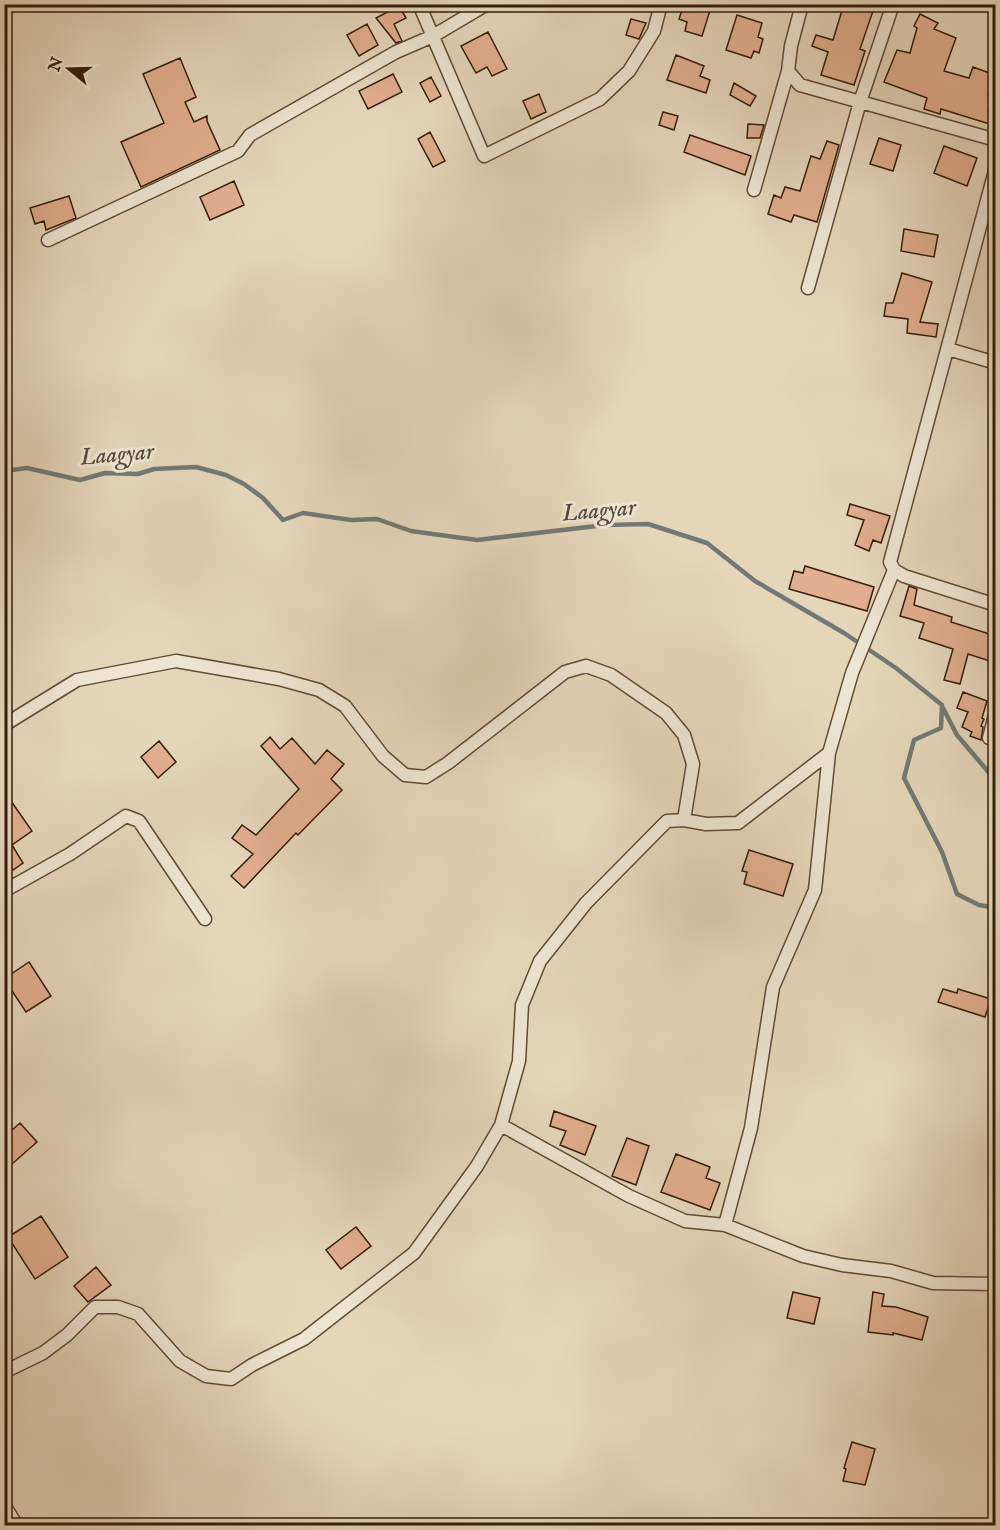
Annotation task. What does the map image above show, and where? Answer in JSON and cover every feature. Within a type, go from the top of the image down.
[{"type":"street","points":[[419,4],[484,156],[600,99],[629,71],[654,31],[661,4]]},
{"type":"street","points":[[48,240],[238,151],[250,135],[396,52],[433,36],[487,4]]},
{"type":"street","points":[[754,190],[788,71],[791,46],[801,4]]},
{"type":"street","points":[[808,288],[860,102],[893,4]]},
{"type":"street","points":[[788,71],[800,85],[996,140]]},
{"type":"street","points":[[996,167],[890,562],[894,570],[904,576],[996,605]]},
{"type":"street","points":[[948,349],[996,363]]},
{"type":"street","points":[[725,1225],[751,1128],[773,987],[814,890],[829,753],[852,673],[894,570]]},
{"type":"street","points":[[4,725],[77,680],[176,661],[279,679],[320,690],[345,706],[383,756],[405,775],[426,777],[448,763],[565,672],[586,666],[611,675],[666,713],[684,735],[693,764],[684,820]]},
{"type":"street","points":[[989,738],[996,711]]},
{"type":"street","points":[[4,1372],[43,1353],[67,1335],[95,1307],[118,1307],[138,1314],[180,1361],[206,1376],[231,1379],[252,1365],[304,1339],[414,1253],[477,1166],[501,1125],[519,1061],[522,1005],[540,961],[586,903],[667,821],[684,820],[706,824],[738,823],[829,753]]},
{"type":"street","points":[[4,891],[70,854],[126,816],[139,821],[205,919]]},
{"type":"street","points":[[501,1125],[629,1196],[685,1221],[725,1225],[803,1256],[826,1262],[891,1271],[933,1283],[996,1284]]},
{"type":"street","points":[[4,1505],[16,1526]]},
{"type":"building","points":[[684,4],[712,4],[702,36],[685,31],[687,22],[679,19]]},
{"type":"building","points":[[844,4],[863,4],[874,8],[860,49],[865,51],[854,85],[821,75],[828,52],[812,46],[816,35],[833,40]]},
{"type":"building","points":[[399,6],[406,18],[394,24],[402,41],[396,43],[376,18]]},
{"type":"building","points":[[920,14],[938,23],[934,29],[956,38],[944,71],[969,78],[973,67],[995,75],[988,95],[993,97],[988,112],[996,114],[996,126],[941,109],[940,114],[924,109],[927,98],[884,82],[897,50],[910,53],[917,28],[914,26]]},
{"type":"building","points":[[737,15],[762,23],[758,37],[763,39],[759,53],[754,51],[751,58],[726,50]]},
{"type":"building","points":[[631,19],[646,23],[639,39],[626,35]]},
{"type":"building","points":[[367,24],[378,45],[359,56],[347,35]]},
{"type":"building","points":[[488,32],[507,69],[492,76],[487,67],[476,73],[461,46]]},
{"type":"building","points":[[676,55],[704,66],[700,76],[710,80],[706,93],[667,80]]},
{"type":"building","points":[[180,58],[196,97],[185,102],[194,122],[207,116],[220,150],[141,187],[121,142],[164,123],[143,74]]},
{"type":"building","points":[[393,74],[402,92],[368,109],[359,91]]},
{"type":"building","points":[[431,77],[441,96],[430,102],[420,83]]},
{"type":"building","points":[[734,83],[756,96],[750,106],[730,95]]},
{"type":"building","points":[[539,94],[546,112],[531,119],[523,101]]},
{"type":"building","points":[[663,112],[678,116],[674,130],[659,125]]},
{"type":"building","points":[[748,124],[764,125],[760,138],[747,138]]},
{"type":"building","points":[[430,132],[445,161],[433,167],[418,139]]},
{"type":"building","points":[[690,135],[751,156],[745,175],[684,152]]},
{"type":"building","points":[[879,138],[901,145],[893,171],[870,164]]},
{"type":"building","points":[[827,141],[839,145],[817,222],[794,215],[791,222],[768,214],[774,195],[781,198],[785,187],[800,191],[811,156],[820,159]]},
{"type":"building","points":[[944,146],[977,158],[967,186],[934,173]]},
{"type":"building","points":[[234,181],[244,205],[210,220],[200,197]]},
{"type":"building","points":[[69,196],[76,218],[46,230],[44,221],[35,224],[30,208]]},
{"type":"building","points":[[904,229],[938,235],[934,257],[901,251]]},
{"type":"building","points":[[902,273],[932,282],[920,322],[938,324],[936,337],[907,333],[908,319],[884,316],[886,303],[893,303]]},
{"type":"building","points":[[850,504],[890,516],[881,543],[873,540],[869,551],[855,545],[864,520],[847,515]]},
{"type":"building","points":[[805,566],[874,587],[867,611],[789,589],[794,571],[803,573]]},
{"type":"building","points":[[909,586],[917,589],[914,605],[952,617],[951,622],[996,636],[996,654],[993,662],[968,654],[960,684],[944,680],[953,649],[919,638],[924,623],[900,616]]},
{"type":"building","points":[[963,692],[987,701],[982,718],[984,719],[981,726],[983,727],[981,740],[970,736],[972,732],[962,727],[968,712],[957,708]]},
{"type":"building","points":[[270,737],[280,749],[292,738],[315,764],[327,750],[344,764],[331,779],[342,790],[298,835],[296,833],[244,888],[231,876],[253,854],[232,838],[242,825],[256,835],[299,789],[261,746]]},
{"type":"building","points":[[159,741],[176,762],[158,778],[141,757]]},
{"type":"building","points":[[4,791],[32,831],[12,845],[23,863],[13,870],[4,856]]},
{"type":"building","points":[[749,850],[793,864],[783,896],[744,884],[747,872],[742,871]]},
{"type":"building","points":[[29,962],[51,996],[26,1012],[4,979]]},
{"type":"building","points":[[943,989],[957,993],[958,989],[991,999],[985,1017],[938,1002]]},
{"type":"building","points":[[554,1111],[596,1126],[585,1155],[560,1145],[566,1131],[550,1126]]},
{"type":"building","points":[[20,1123],[37,1142],[12,1164],[4,1155],[4,1137]]},
{"type":"building","points":[[627,1138],[649,1146],[636,1185],[612,1176]]},
{"type":"building","points":[[676,1154],[710,1167],[706,1178],[720,1183],[710,1210],[661,1192]]},
{"type":"building","points":[[41,1216],[68,1257],[35,1279],[8,1237]]},
{"type":"building","points":[[356,1227],[371,1246],[341,1269],[326,1250]]},
{"type":"building","points":[[96,1267],[111,1285],[88,1302],[74,1286]]},
{"type":"building","points":[[793,1292],[820,1298],[814,1324],[787,1318]]},
{"type":"building","points":[[873,1292],[884,1294],[882,1306],[896,1307],[928,1317],[922,1340],[893,1333],[893,1335],[868,1332]]},
{"type":"building","points":[[852,1442],[875,1449],[865,1485],[843,1481],[846,1469],[844,1468]]},
{"type":"waterway","name":"Laagyar","points":[[4,471],[27,468],[80,480],[105,473],[138,474],[154,469],[196,467],[226,475],[244,484],[263,498],[283,520],[303,513],[351,520],[377,519],[411,531],[477,540],[605,525],[648,524],[707,543],[755,581],[844,633],[896,668],[942,705],[941,728],[914,740],[904,778],[942,852],[957,894],[979,905],[996,908]]},
{"type":"waterway","points":[[943,708],[957,735],[996,781]]}]
